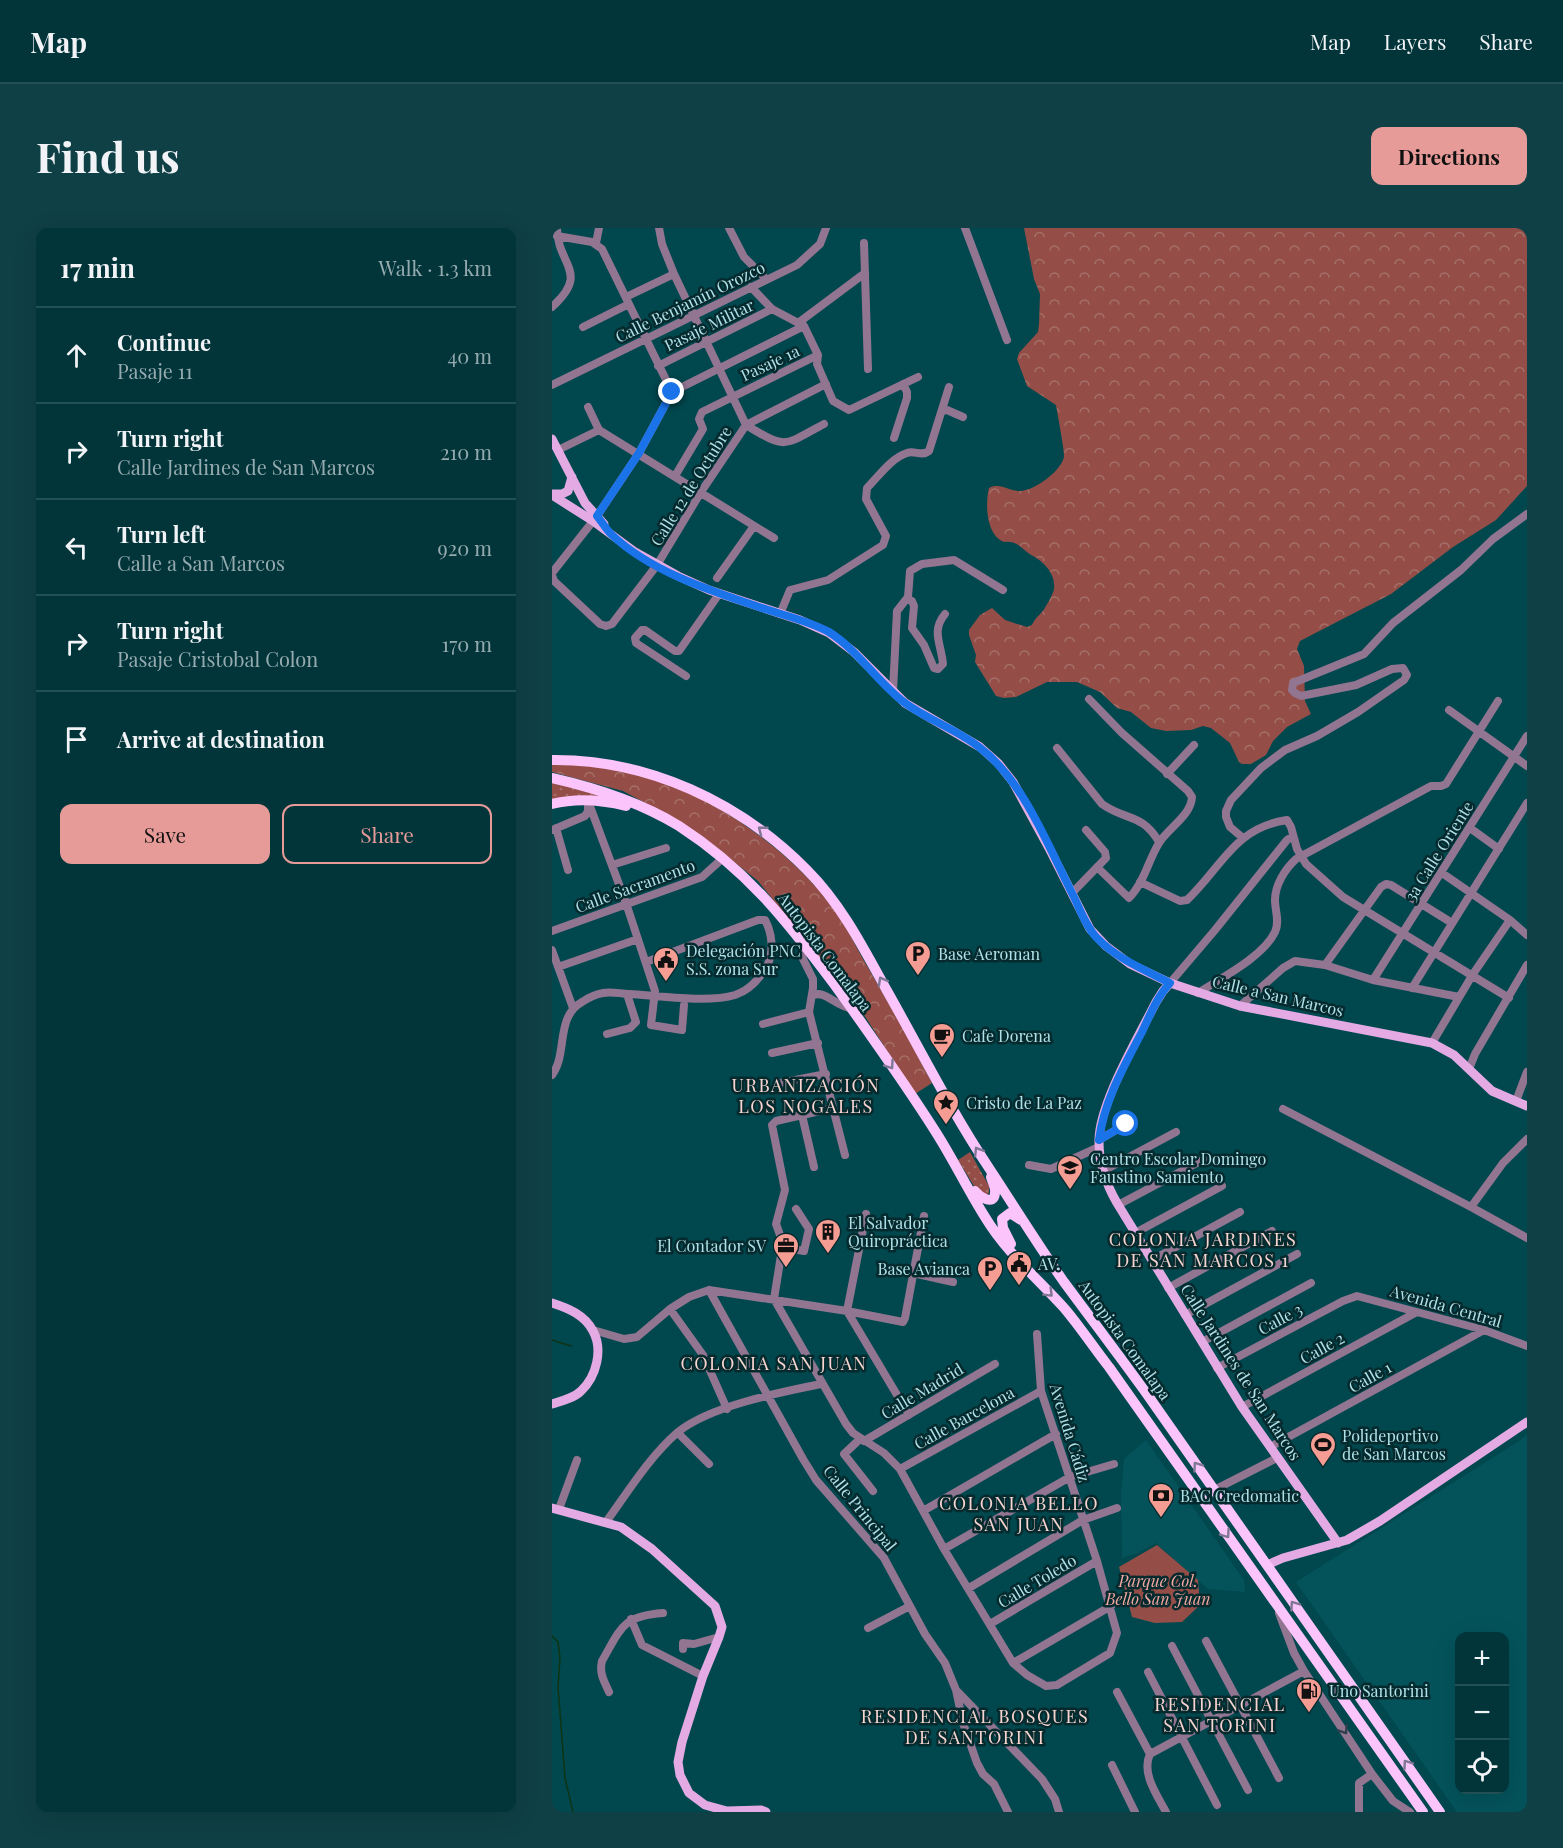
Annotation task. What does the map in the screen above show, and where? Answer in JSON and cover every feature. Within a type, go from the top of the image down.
[{"type":"highway","points":[[552,755],[591,761]]},
{"type":"highway","name":"Autopista Comalapa","points":[[552,760],[591,761],[653,776],[704,795],[732,809],[753,824],[808,871],[847,921],[953,1110],[1063,1280],[1440,1812]]},
{"type":"highway","name":"Autopista Comalapa","points":[[552,778],[586,786],[635,803],[677,825],[723,858],[770,902],[800,938],[919,1106],[985,1217],[1026,1270],[1065,1310],[1102,1359],[1423,1812]]},
{"type":"highway","points":[[552,804],[566,801],[588,801],[624,806],[677,825]]},
{"type":"highway","points":[[963,1177],[980,1197],[988,1200],[993,1198],[995,1193],[989,1168]]},
{"type":"highway","points":[[1026,1270],[1004,1233],[1002,1219],[1007,1214],[1014,1215],[1036,1239]]},
{"type":"main road","name":"Calle a San Marcos","points":[[552,439],[595,519],[635,552],[719,594],[829,633],[854,652],[905,703],[968,739],[998,763],[1013,782],[1030,811],[1090,929],[1106,946],[1130,964],[1170,983],[1240,1006],[1432,1043],[1445,1049],[1492,1091],[1527,1106]]},
{"type":"main road","points":[[552,494],[562,494],[568,491],[572,477]]},
{"type":"main road","points":[[552,494],[595,519]]},
{"type":"main road","name":"Calle Jardines de San Marcos","points":[[1170,983],[1156,1002],[1118,1079],[1107,1107],[1099,1144],[1103,1171],[1109,1189],[1217,1368],[1277,1458],[1338,1543]]},
{"type":"main road","points":[[552,1303],[575,1312],[593,1330],[598,1346],[597,1362],[582,1390],[566,1400],[552,1404]]},
{"type":"main road","points":[[1267,1565],[1283,1558],[1338,1543],[1380,1521],[1527,1422]]},
{"type":"main road","points":[[555,1509],[621,1527],[652,1549],[710,1600],[719,1614],[722,1627],[703,1676],[682,1742],[678,1762],[680,1775],[689,1792],[705,1805],[722,1810],[766,1812]]},
{"type":"street","points":[[596,243],[599,228]]},
{"type":"street","name":"Calle 12 de Octubre","points":[[553,576],[600,624],[606,626],[612,624],[657,565],[700,492],[746,425],[674,274],[662,244],[659,228]]},
{"type":"street","points":[[729,228],[744,257],[766,279]]},
{"type":"street","name":"Calle Benjamín Orozco","points":[[552,386],[797,265],[820,244],[826,228]]},
{"type":"street","points":[[965,228],[1007,340]]},
{"type":"street","points":[[557,232],[596,243],[602,249],[672,392]]},
{"type":"street","points":[[552,307],[566,292],[572,275],[557,232]]},
{"type":"street","points":[[864,243],[868,369]]},
{"type":"street","points":[[553,576],[639,453],[672,392],[719,370],[801,325],[865,273]]},
{"type":"street","points":[[583,327],[674,274]]},
{"type":"street","points":[[751,287],[772,309],[801,325],[818,355],[817,364],[833,400],[849,410],[918,377]]},
{"type":"street","name":"Pasaje Militar","points":[[658,366],[772,309]]},
{"type":"street","name":"Pasaje 1a","points":[[675,476],[703,429],[699,419],[702,412],[732,395],[818,355]]},
{"type":"street","points":[[746,425],[826,384]]},
{"type":"street","points":[[894,438],[907,398],[903,384]]},
{"type":"street","points":[[780,614],[790,590],[828,580],[883,545],[884,529],[866,499],[867,488],[897,458],[908,452],[923,455],[929,452],[949,387]]},
{"type":"street","points":[[588,407],[599,430],[774,538]]},
{"type":"street","points":[[942,411],[947,410],[963,417]]},
{"type":"street","points":[[746,425],[775,442],[786,443],[824,424]]},
{"type":"street","points":[[558,450],[599,430]]},
{"type":"street","points":[[1243,838],[1230,827],[1226,810],[1231,800],[1261,768],[1285,750],[1317,736],[1358,712],[1404,680],[1407,675],[1403,668],[1392,669],[1356,686],[1301,696],[1292,690],[1293,683],[1364,654],[1393,623],[1461,570],[1493,539],[1527,514]]},
{"type":"street","points":[[717,578],[754,526]]},
{"type":"street","points":[[893,691],[897,611],[907,599],[908,576],[915,567],[954,560],[1003,590]]},
{"type":"street","points":[[686,676],[636,643],[635,638],[642,630],[645,630],[675,651],[679,651],[719,594]]},
{"type":"street","points":[[907,599],[912,601],[914,606],[912,628],[924,645],[934,668],[938,669],[943,664],[936,630],[945,614]]},
{"type":"street","points":[[1089,699],[1122,734],[1192,797],[1192,803],[1160,842],[1132,895],[1127,898],[1096,867]]},
{"type":"street","points":[[1198,993],[1268,944],[1277,926],[1276,891],[1285,870],[1296,859],[1431,786],[1444,785],[1498,701]]},
{"type":"street","points":[[1449,710],[1527,766]]},
{"type":"street","name":"3a Calle Oriente","points":[[1373,980],[1527,736]]},
{"type":"street","points":[[1167,774],[1194,745]]},
{"type":"street","points":[[1057,748],[1102,804],[1146,824],[1160,842]]},
{"type":"street","points":[[568,870],[554,829],[585,816],[588,811],[588,801]]},
{"type":"street","points":[[588,801],[655,990],[651,1026],[682,1030],[684,1005]]},
{"type":"street","points":[[1412,988],[1527,803]]},
{"type":"street","points":[[1140,882],[1180,901],[1187,900],[1243,838],[1257,828],[1287,820],[1301,857],[1306,864],[1343,897],[1509,998]]},
{"type":"street","points":[[1470,828],[1499,849]]},
{"type":"street","points":[[1072,893],[1106,855],[1086,830]]},
{"type":"street","points":[[1170,983],[1287,840],[1293,836]]},
{"type":"street","points":[[612,865],[666,848]]},
{"type":"street","name":"Calle Sacramento","points":[[552,931],[702,877],[723,858]]},
{"type":"street","points":[[1442,873],[1510,920],[1527,935]]},
{"type":"street","points":[[1325,965],[1381,886],[1386,884],[1452,923]]},
{"type":"street","points":[[552,1075],[559,1065],[566,1019],[573,1008],[603,993],[721,997],[736,995],[762,975],[769,962],[772,948],[770,929],[765,920],[758,920],[646,962]]},
{"type":"street","points":[[1432,1043],[1473,974],[1510,920]]},
{"type":"street","points":[[800,938],[803,959],[813,979],[809,1012],[845,1155]]},
{"type":"street","points":[[558,966],[638,939]]},
{"type":"street","points":[[552,950],[573,1008]]},
{"type":"street","points":[[1240,1006],[1291,962],[1304,961],[1373,980],[1460,997]]},
{"type":"street","points":[[1469,1069],[1475,1054],[1527,965]]},
{"type":"street","points":[[812,996],[821,993],[844,1007],[850,1008]]},
{"type":"street","points":[[607,1034],[630,1028],[636,1022],[627,994]]},
{"type":"street","points":[[763,1024],[809,1012]]},
{"type":"street","points":[[772,1053],[818,1043]]},
{"type":"street","points":[[1516,1101],[1527,1072]]},
{"type":"street","points":[[780,1083],[826,1074]]},
{"type":"street","points":[[833,1108],[776,1121],[772,1125],[785,1190],[776,1224],[782,1249],[774,1299],[821,1384],[852,1433],[884,1453],[900,1470],[944,1549],[1013,1663],[1111,1606]]},
{"type":"street","points":[[1283,1109],[1527,1238]]},
{"type":"street","points":[[802,1115],[814,1167]]},
{"type":"street","points":[[1029,1165],[1051,1169],[1099,1144],[1126,1124]]},
{"type":"street","points":[[1103,1171],[1176,1132]]},
{"type":"street","points":[[1471,1207],[1503,1163],[1527,1139]]},
{"type":"street","points":[[1119,1206],[1208,1157]]},
{"type":"street","points":[[1135,1233],[1222,1186]]},
{"type":"street","points":[[782,1249],[804,1251],[809,1229],[796,1209]]},
{"type":"street","points":[[1152,1260],[1240,1212]]},
{"type":"street","points":[[866,1214],[847,1311],[909,1415]]},
{"type":"street","points":[[593,1330],[630,1339],[638,1336],[670,1309],[689,1297],[709,1290],[904,1321],[924,1216]]},
{"type":"street","points":[[1168,1288],[1272,1231]]},
{"type":"street","points":[[1185,1315],[1297,1254]]},
{"type":"street","points":[[913,1273],[953,1282]]},
{"type":"street","points":[[1202,1342],[1311,1283]]},
{"type":"street","name":"Calle Principal","points":[[709,1290],[766,1395],[816,1480],[884,1558],[945,1664],[956,1690],[965,1731],[977,1763],[983,1774],[994,1784],[1008,1812]]},
{"type":"street","name":"Avenida Central","points":[[1357,1296],[1484,1330],[1527,1346]]},
{"type":"street","name":"Calle 3","points":[[1217,1368],[1343,1301],[1357,1296]]},
{"type":"street","points":[[670,1309],[703,1355],[727,1409]]},
{"type":"street","name":"Calle 2","points":[[1242,1407],[1415,1313]]},
{"type":"street","name":"Calle 1","points":[[1270,1447],[1484,1330]]},
{"type":"street","name":"Avenida Cádiz","points":[[1013,1663],[1039,1682],[1052,1686],[1065,1681],[1106,1656],[1116,1641],[1117,1627],[1111,1606],[1041,1391],[1037,1334]]},
{"type":"street","name":"Calle Madrid","points":[[862,1440],[995,1364]]},
{"type":"street","points":[[606,1522],[647,1466],[678,1433],[695,1420],[766,1395],[821,1384]]},
{"type":"street","name":"Calle Barcelona","points":[[900,1470],[1041,1391]]},
{"type":"street","points":[[678,1433],[709,1464]]},
{"type":"street","points":[[923,1511],[1056,1434]]},
{"type":"street","points":[[862,1440],[844,1454],[873,1491]]},
{"type":"street","points":[[1214,1490],[1277,1458]]},
{"type":"street","points":[[555,1509],[577,1460]]},
{"type":"street","points":[[944,1549],[1070,1477],[1114,1464]]},
{"type":"street","name":"Calle Toledo","points":[[969,1588],[1083,1520],[1117,1508]]},
{"type":"street","name":"Calle Toledo","points":[[990,1624],[1097,1562]]},
{"type":"street","points":[[1277,1605],[1284,1628],[1304,1671],[1372,1774],[1403,1812]]},
{"type":"street","points":[[868,1628],[910,1606]]},
{"type":"street","points":[[609,1692],[600,1667],[624,1624],[644,1614],[663,1613]]},
{"type":"street","points":[[631,1619],[642,1645],[703,1676]]},
{"type":"street","points":[[683,1649],[683,1643],[694,1644],[719,1637]]},
{"type":"street","points":[[1206,1641],[1279,1778]]},
{"type":"street","points":[[1172,1646],[1248,1790]]},
{"type":"street","points":[[1166,1812],[1147,1770],[1146,1764],[1150,1754],[1304,1671]]},
{"type":"street","points":[[1148,1672],[1217,1804]]},
{"type":"street","points":[[956,1690],[1041,1779],[1055,1799],[1059,1812]]},
{"type":"street","points":[[1117,1692],[1150,1754]]},
{"type":"street","points":[[1112,1766],[1135,1812]]},
{"type":"street","points":[[1359,1812],[1359,1783],[1372,1774]]},
{"type":"street","points":[[1393,1801],[1410,1812]]},
{"type":"shaded area","points":[[1527,1434],[1527,1812],[1457,1812],[1296,1582]]},
{"type":"shaded area","name":"BAC Credomatic","points":[[1146,1440],[1244,1580],[1245,1592],[1208,1589],[1156,1543],[1138,1553],[1122,1558],[1121,1494],[1124,1459]]},
{"type":"green space","points":[[1024,228],[1527,228],[1527,486],[1496,520],[1453,547],[1391,594],[1300,641],[1297,649],[1304,666],[1305,701],[1311,714],[1287,727],[1273,741],[1266,755],[1251,764],[1239,762],[1230,743],[1211,728],[1203,726],[1191,730],[1166,731],[1151,728],[1131,712],[1117,708],[1100,692],[1077,682],[1047,682],[1016,697],[996,696],[975,662],[976,655],[969,630],[980,615],[992,608],[1005,620],[1027,627],[1032,625],[1045,608],[1054,589],[1053,578],[1041,562],[1016,544],[1004,542],[998,538],[990,526],[987,510],[989,488],[997,486],[1013,490],[1027,490],[1053,474],[1064,457],[1056,405],[1027,386],[1017,359],[1019,353],[1038,332],[1039,324],[1040,294],[1034,279]]},
{"type":"green space","points":[[552,765],[588,765],[622,770],[657,780],[691,794],[725,812],[756,833],[785,857],[811,882],[841,920],[932,1083],[915,1094],[857,1004],[758,881],[703,837],[649,805],[623,791],[552,772]]},
{"type":"green space","points":[[552,781],[617,799],[552,800]]},
{"type":"green space","points":[[970,1152],[989,1186],[989,1193],[985,1196],[974,1186],[958,1160]]},
{"type":"green space","name":"Parque Col. Bello San Juan","points":[[1157,1545],[1198,1580],[1200,1605],[1182,1622],[1155,1623],[1132,1617],[1119,1567]]},
{"type":"waterway","points":[[552,1340],[571,1346]]},
{"type":"waterway","points":[[552,1636],[558,1642],[560,1658],[558,1687],[565,1778],[573,1812]]},
{"type":"place","name":"Base Aeroman","points":[[918,977]]},
{"type":"place","name":"Delegación PNC S.S. zona Sur","points":[[666,983]]},
{"type":"place","name":"Cafe Dorena","points":[[942,1059]]},
{"type":"place","name":"Cristo de La Paz","points":[[946,1126]]},
{"type":"place","name":"Centro Escolar Domingo Faustino Samiento","points":[[1070,1191]]},
{"type":"place","name":"El Salvador Quiropráctica","points":[[828,1255]]},
{"type":"place","name":"El Contador SV","points":[[786,1269]]},
{"type":"place","name":"AV.","points":[[1019,1287]]},
{"type":"place","name":"Base Avianca","points":[[990,1292]]},
{"type":"place","name":"Polideportivo de San Marcos","points":[[1323,1468]]},
{"type":"place","name":"BAC Credomatic","points":[[1161,1519]]},
{"type":"place","name":"Uno Santorini","points":[[1309,1714]]},
{"type":"district","name":"URBANIZACIÓN LOS NOGALES","points":[[806,1096]]},
{"type":"district","name":"COLONIA JARDINES DE SAN MARCOS 1","points":[[1203,1250]]},
{"type":"district","name":"COLONIA SAN JUAN","points":[[774,1364]]},
{"type":"district","name":"COLONIA BELLO SAN JUAN","points":[[1019,1514]]},
{"type":"district","name":"RESIDENCIAL SAN TORINI","points":[[1220,1715]]},
{"type":"district","name":"RESIDENCIAL BOSQUES DE SANTORINI","points":[[975,1727]]},
{"type":"route","points":[[672,392],[639,453],[597,516],[610,533],[635,552],[678,576],[709,590],[800,620],[829,633],[854,652],[905,703],[968,739],[998,763],[1013,782],[1030,811],[1095,936],[1130,964],[1170,983],[1156,1002],[1118,1079],[1107,1107],[1099,1140],[1126,1124]]}]
